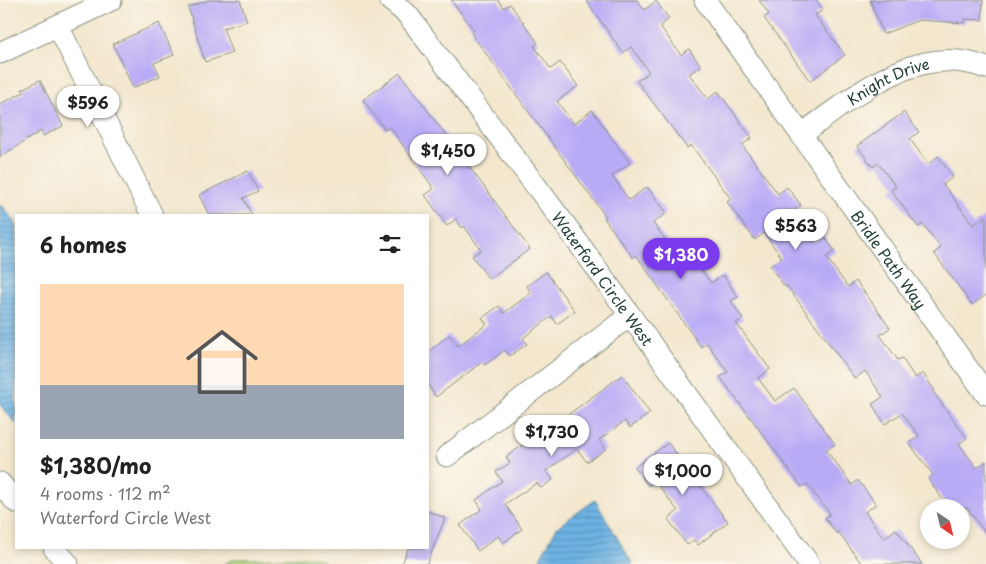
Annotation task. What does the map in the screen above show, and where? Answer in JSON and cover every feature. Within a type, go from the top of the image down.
[{"type":"street","points":[[0,53],[111,0]]},
{"type":"street","name":"Waterford Circle West","points":[[390,0],[407,14],[569,230],[809,564]]},
{"type":"street","name":"Bridle Path Way","points":[[705,0],[754,71],[802,134],[822,167],[986,394]]},
{"type":"street","points":[[58,26],[152,214]]},
{"type":"street","name":"Knight Drive","points":[[802,134],[866,89],[900,70],[929,62],[952,61],[986,68]]},
{"type":"street","points":[[447,456],[629,316]]},
{"type":"street","points":[[0,483],[15,501]]},
{"type":"street","points":[[55,549],[68,564]]},
{"type":"green space","points":[[314,557],[329,564],[224,564],[234,559]]},
{"type":"water","points":[[2,205],[15,222],[15,423],[0,405],[0,206]]},
{"type":"water","points":[[595,500],[633,564],[537,564],[557,527]]},
{"type":"building","points":[[209,0],[240,0],[247,21],[223,28],[232,53],[205,62],[188,7]]},
{"type":"building","points":[[451,0],[498,0],[504,8],[510,4],[538,43],[534,46],[551,69],[560,62],[578,86],[557,101],[574,124],[592,110],[630,163],[612,176],[629,200],[647,187],[667,213],[653,223],[683,263],[691,257],[711,283],[723,275],[738,297],[731,301],[743,319],[736,323],[770,369],[758,378],[775,401],[794,388],[835,444],[826,450],[852,485],[858,480],[876,504],[865,512],[884,538],[896,529],[922,564],[862,564],[838,532],[836,533],[825,518],[830,514],[807,484],[802,487],[720,377],[728,372],[707,343],[701,347],[636,255],[633,258],[604,218],[606,217],[471,33],[474,30]]},
{"type":"building","points":[[586,0],[637,0],[644,10],[656,1],[669,19],[660,26],[681,55],[689,49],[701,66],[689,74],[708,99],[718,91],[752,138],[742,145],[778,194],[787,187],[801,205],[792,212],[814,242],[823,235],[835,251],[826,257],[848,287],[856,281],[890,328],[880,335],[898,360],[902,358],[915,378],[923,373],[935,391],[933,392],[967,438],[959,444],[977,468],[986,461],[986,534],[970,512],[970,499],[942,499],[928,479],[933,475],[909,443],[919,436],[902,413],[885,424],[872,404],[883,397],[865,371],[855,379],[787,286],[785,287],[770,266],[782,258],[764,233],[755,240],[727,202],[731,199],[691,145],[687,148],[637,81],[649,72],[631,47],[623,53]]},
{"type":"building","points":[[759,0],[816,0],[823,10],[815,15],[845,55],[810,81],[764,18],[769,14]]},
{"type":"building","points":[[870,0],[983,0],[982,20],[965,19],[965,23],[919,20],[883,34]]},
{"type":"building","points":[[159,23],[174,55],[154,63],[160,76],[133,88],[113,44]]},
{"type":"building","points":[[400,73],[530,249],[489,279],[472,256],[481,250],[464,226],[462,228],[456,219],[447,226],[425,195],[434,189],[390,127],[385,130],[363,100]]},
{"type":"building","points":[[40,80],[63,126],[43,136],[41,131],[0,157],[0,104],[24,92],[22,89]]},
{"type":"building","points":[[904,112],[919,132],[910,139],[928,164],[938,156],[953,177],[943,184],[973,225],[986,216],[986,295],[972,305],[934,253],[941,248],[923,224],[918,227],[891,190],[896,187],[878,163],[873,167],[857,146]]},
{"type":"building","points":[[248,171],[258,191],[243,198],[251,214],[208,214],[199,195]]},
{"type":"building","points":[[546,272],[575,311],[557,324],[552,316],[523,338],[527,344],[510,356],[505,350],[485,365],[482,362],[436,397],[429,386],[429,351],[449,335],[458,346],[487,324],[482,318],[499,306],[504,313],[531,293],[527,286]]},
{"type":"building","points":[[622,375],[650,413],[630,428],[625,421],[599,440],[606,449],[587,462],[577,449],[546,471],[553,480],[541,488],[537,483],[505,504],[522,529],[503,543],[498,536],[478,551],[460,525],[482,509],[476,500],[502,481],[496,472],[510,463],[506,457],[527,442],[528,444]]},
{"type":"building","points":[[668,443],[728,522],[698,545],[694,540],[687,545],[668,519],[678,511],[655,481],[648,486],[635,467]]},
{"type":"building","points":[[429,511],[445,518],[427,564],[402,564],[408,549],[429,549]]}]
